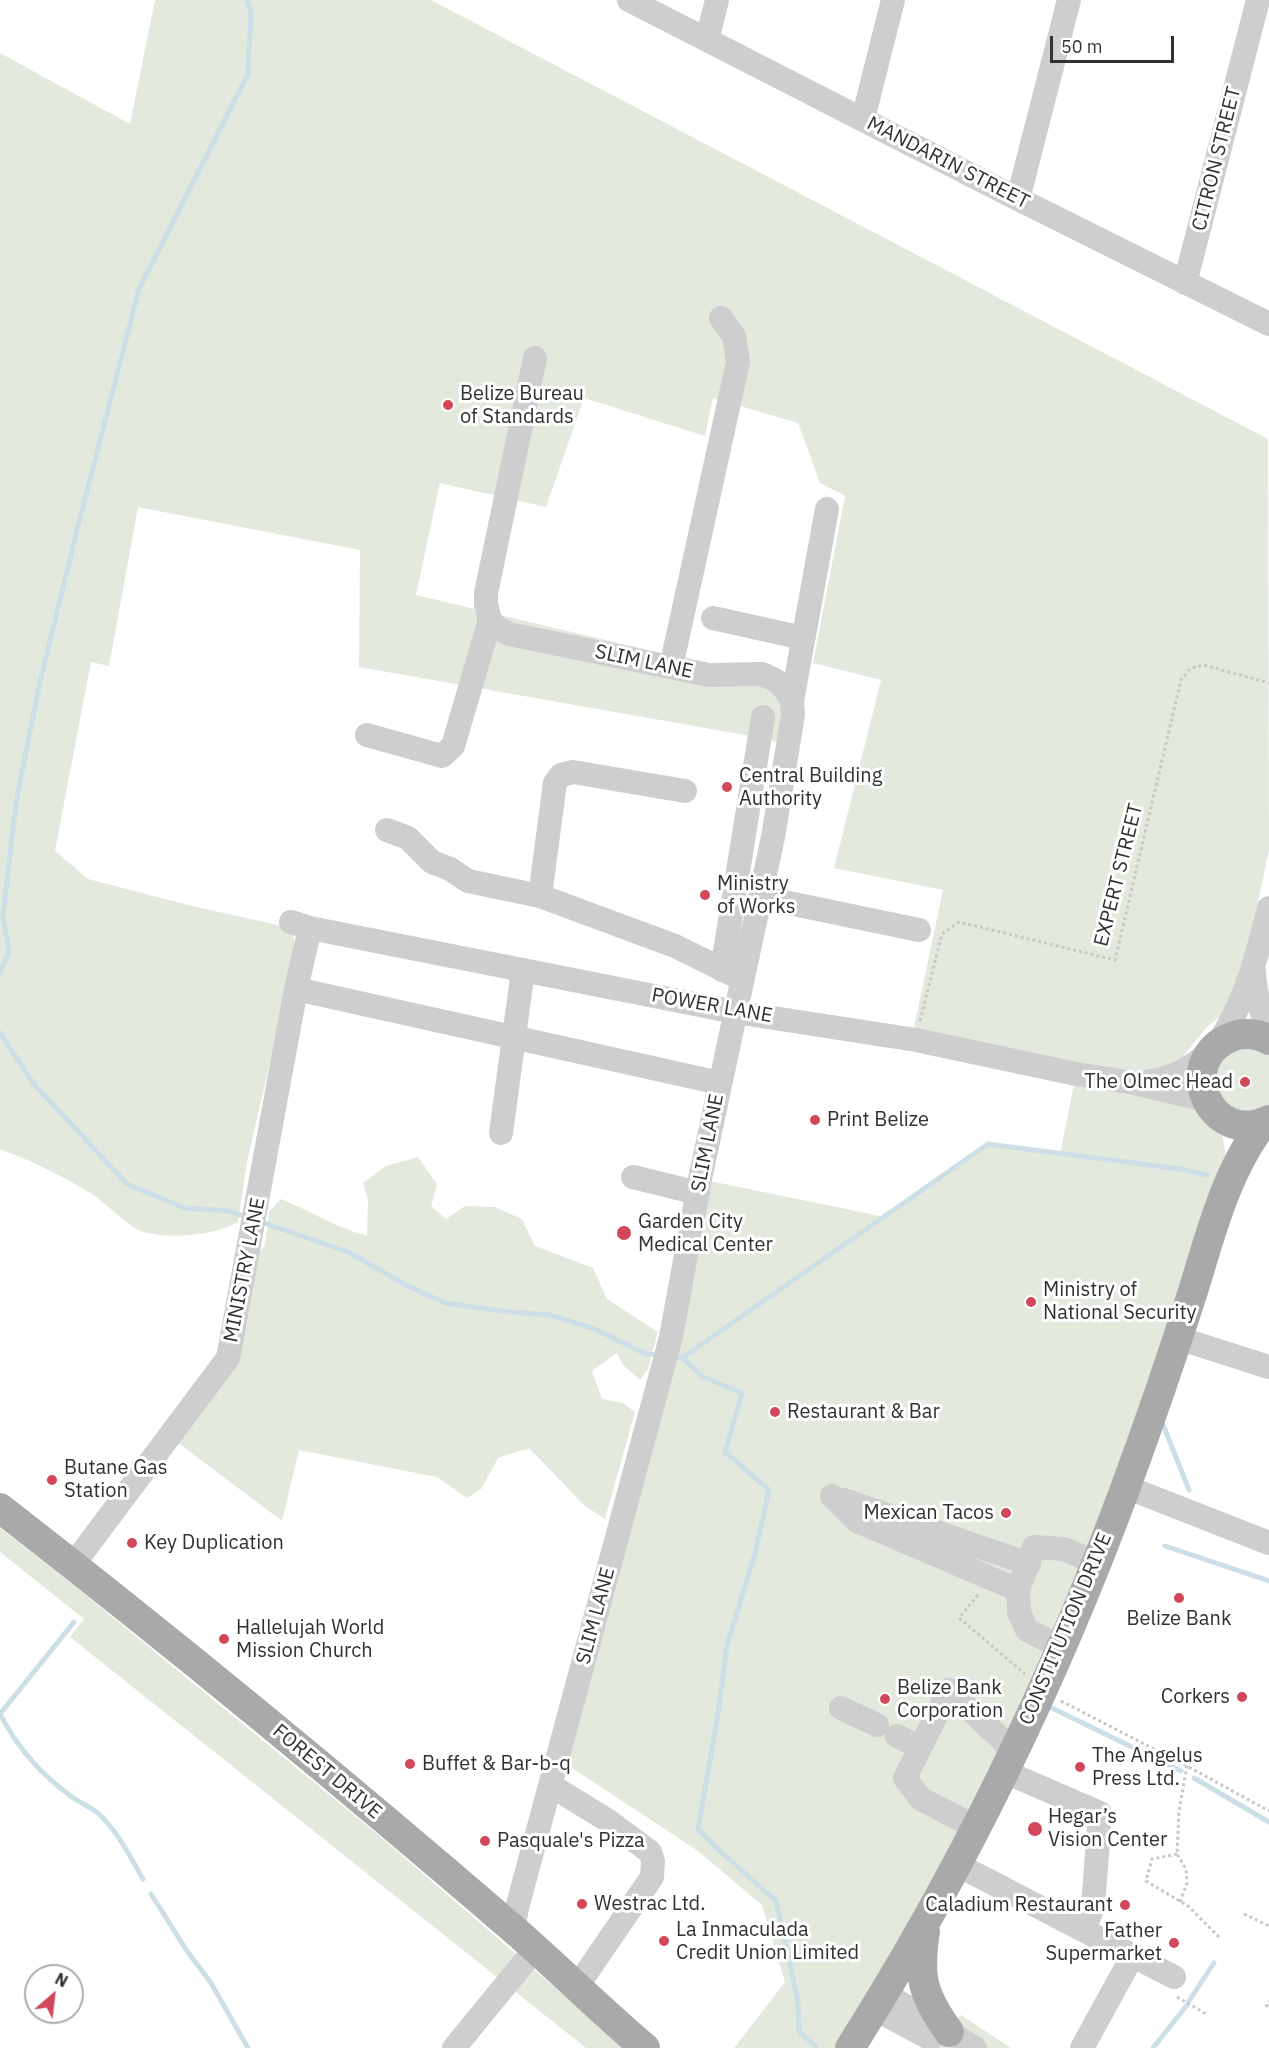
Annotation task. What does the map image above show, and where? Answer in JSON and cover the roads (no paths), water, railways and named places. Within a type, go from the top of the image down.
[{"type":"main road","points":[[1215,1046],[1236,1035],[1251,1034],[1269,1040]]},
{"type":"main road","name":"CONSTITUTION DRIVE","points":[[1215,1046],[1203,1064],[1201,1079],[1208,1104],[1222,1134],[1226,1149],[1227,1186]]},
{"type":"main road","points":[[1208,1104],[1222,1118],[1236,1124],[1251,1125],[1266,1121]]},
{"type":"main road","name":"CONSTITUTION DRIVE","points":[[850,2048],[880,2001],[956,1864],[1008,1761],[1034,1683],[1061,1647],[1126,1487],[1178,1338],[1227,1186],[1245,1151],[1266,1121]]},
{"type":"main road","name":"FOREST DRIVE","points":[[0,1508],[344,1785],[513,1929],[645,2048]]},
{"type":"main road","points":[[927,1919],[921,1977],[933,2010],[948,2040]]},
{"type":"street","name":"MANDARIN STREET","points":[[629,0],[1018,199],[1269,324]]},
{"type":"street","points":[[707,40],[717,0]]},
{"type":"street","points":[[863,119],[893,0]]},
{"type":"street","points":[[1018,199],[1069,0]]},
{"type":"street","name":"CITRON STREET","points":[[1185,283],[1258,0]]},
{"type":"street","points":[[671,667],[738,362],[734,336],[721,318]]},
{"type":"street","points":[[367,735],[442,756],[453,746],[490,620],[486,593],[535,358]]},
{"type":"street","points":[[792,700],[827,509]]},
{"type":"street","points":[[713,618],[803,638]]},
{"type":"street","name":"SLIM LANE","points":[[490,620],[496,627],[509,634],[709,675],[762,674],[775,680],[785,689],[792,700],[793,715],[760,895],[732,975],[735,1011],[665,1356],[513,1929]]},
{"type":"street","points":[[387,830],[408,838],[432,862],[450,869],[468,881],[540,896],[675,946],[732,975],[734,902],[763,717]]},
{"type":"street","points":[[759,743],[787,751]]},
{"type":"street","points":[[540,896],[555,783],[561,775],[573,772],[685,791]]},
{"type":"street","points":[[738,877],[760,895],[919,930]]},
{"type":"street","points":[[734,902],[760,895]]},
{"type":"street","points":[[1215,1046],[1239,1008],[1254,970],[1269,908]]},
{"type":"street","name":"POWER LANE","points":[[300,925],[735,1011],[916,1041],[1076,1074],[1134,1083],[1208,1104]]},
{"type":"street","name":"MINISTRY LANE","points":[[73,1565],[228,1358],[296,989],[300,925]]},
{"type":"street","points":[[501,1133],[523,970]]},
{"type":"street","points":[[1254,970],[1255,991],[1260,1012],[1269,1031]]},
{"type":"street","points":[[296,989],[720,1083]]},
{"type":"street","name":"POWER LANE","points":[[1134,1083],[1162,1080],[1181,1073],[1196,1064],[1215,1046]]},
{"type":"street","points":[[633,1177],[698,1193]]},
{"type":"street","points":[[1178,1338],[1269,1367]]},
{"type":"street","points":[[1126,1487],[1269,1543]]},
{"type":"street","points":[[912,1534],[958,1551],[1029,1564]]},
{"type":"street","points":[[1061,1647],[1027,1630],[1019,1612],[1018,1590],[1034,1547],[1064,1549],[1097,1563]]},
{"type":"street","points":[[958,1551],[1018,1590]]},
{"type":"street","points":[[975,1827],[921,1799],[905,1778],[949,1690],[1008,1761],[1100,1813],[1093,1907],[1084,1930]]},
{"type":"street","points":[[841,1708],[920,1747]]},
{"type":"street","points":[[550,1785],[607,1820],[650,1851],[653,1861],[652,1877],[576,1988]]},
{"type":"street","points":[[956,1864],[1133,1955],[1174,1986]]},
{"type":"street","points":[[454,2048],[535,1949]]},
{"type":"street","points":[[1082,2048],[1133,1955]]},
{"type":"street","points":[[880,2001],[948,2040],[975,2048]]},
{"type":"waterway","points":[[0,973],[9,951],[3,916],[16,803],[40,682],[77,530],[139,289],[248,74],[251,13],[247,0]]},
{"type":"waterway","points":[[0,1033],[33,1083],[127,1184],[184,1208],[229,1211],[246,1217]]},
{"type":"waterway","points":[[672,1357],[682,1358],[988,1144],[1180,1169],[1207,1175]]},
{"type":"waterway","points":[[261,1222],[348,1252],[406,1285],[445,1303],[550,1315],[595,1329],[646,1354],[660,1355]]},
{"type":"waterway","points":[[682,1357],[703,1377],[742,1393],[725,1452],[769,1490],[755,1554],[727,1645],[718,1714],[698,1829],[776,1901],[798,2002],[799,2032],[816,2046]]},
{"type":"waterway","points":[[1162,1422],[1189,1490]]},
{"type":"waterway","points":[[1165,1546],[1269,1581]]},
{"type":"waterway","points":[[74,1622],[0,1714],[21,1748],[38,1768],[57,1786],[106,1821],[143,1879]]},
{"type":"waterway","points":[[1052,1708],[1181,1771]]},
{"type":"waterway","points":[[1194,1778],[1269,1822]]},
{"type":"waterway","points":[[151,1894],[187,1951],[211,1983],[248,2048]]},
{"type":"waterway","points":[[1189,2001],[1214,1963]]},
{"type":"waterway","points":[[1153,2048],[1187,2005]]},
{"type":"place","name":"Belize Bureau of Standards","points":[[448,405]]},
{"type":"place","name":"Central Building Authority","points":[[727,787]]},
{"type":"place","name":"Ministry of Works","points":[[705,895]]},
{"type":"place","name":"The Olmec Head","points":[[1245,1082]]},
{"type":"place","name":"Print Belize","points":[[815,1120]]},
{"type":"place","name":"Garden City Medical Center","points":[[624,1233]]},
{"type":"place","name":"Ministry of National Security","points":[[1031,1302]]},
{"type":"place","name":"Restaurant & Bar","points":[[775,1412]]},
{"type":"place","name":"Butane Gas Station","points":[[52,1480]]},
{"type":"place","name":"Mexican Tacos","points":[[1006,1513]]},
{"type":"place","name":"Key Duplication","points":[[132,1543]]},
{"type":"place","name":"Belize Bank","points":[[1179,1598]]},
{"type":"place","name":"Hallelujah World Mission Church","points":[[224,1639]]},
{"type":"place","name":"Corkers","points":[[1242,1697]]},
{"type":"place","name":"Belize Bank Corporation","points":[[885,1699]]},
{"type":"place","name":"Buffet & Bar-b-q","points":[[410,1764]]},
{"type":"place","name":"The Angelus Press Ltd.","points":[[1080,1767]]},
{"type":"place","name":"Hegar’s Vision Center","points":[[1035,1829]]},
{"type":"place","name":"Pasquale's Pizza","points":[[485,1841]]},
{"type":"place","name":"Westrac Ltd.","points":[[582,1904]]},
{"type":"place","name":"Caladium Restaurant","points":[[1125,1905]]},
{"type":"place","name":"La Inmaculada Credit Union Limited","points":[[664,1941]]},
{"type":"place","name":"Father Supermarket","points":[[1174,1943]]}]
